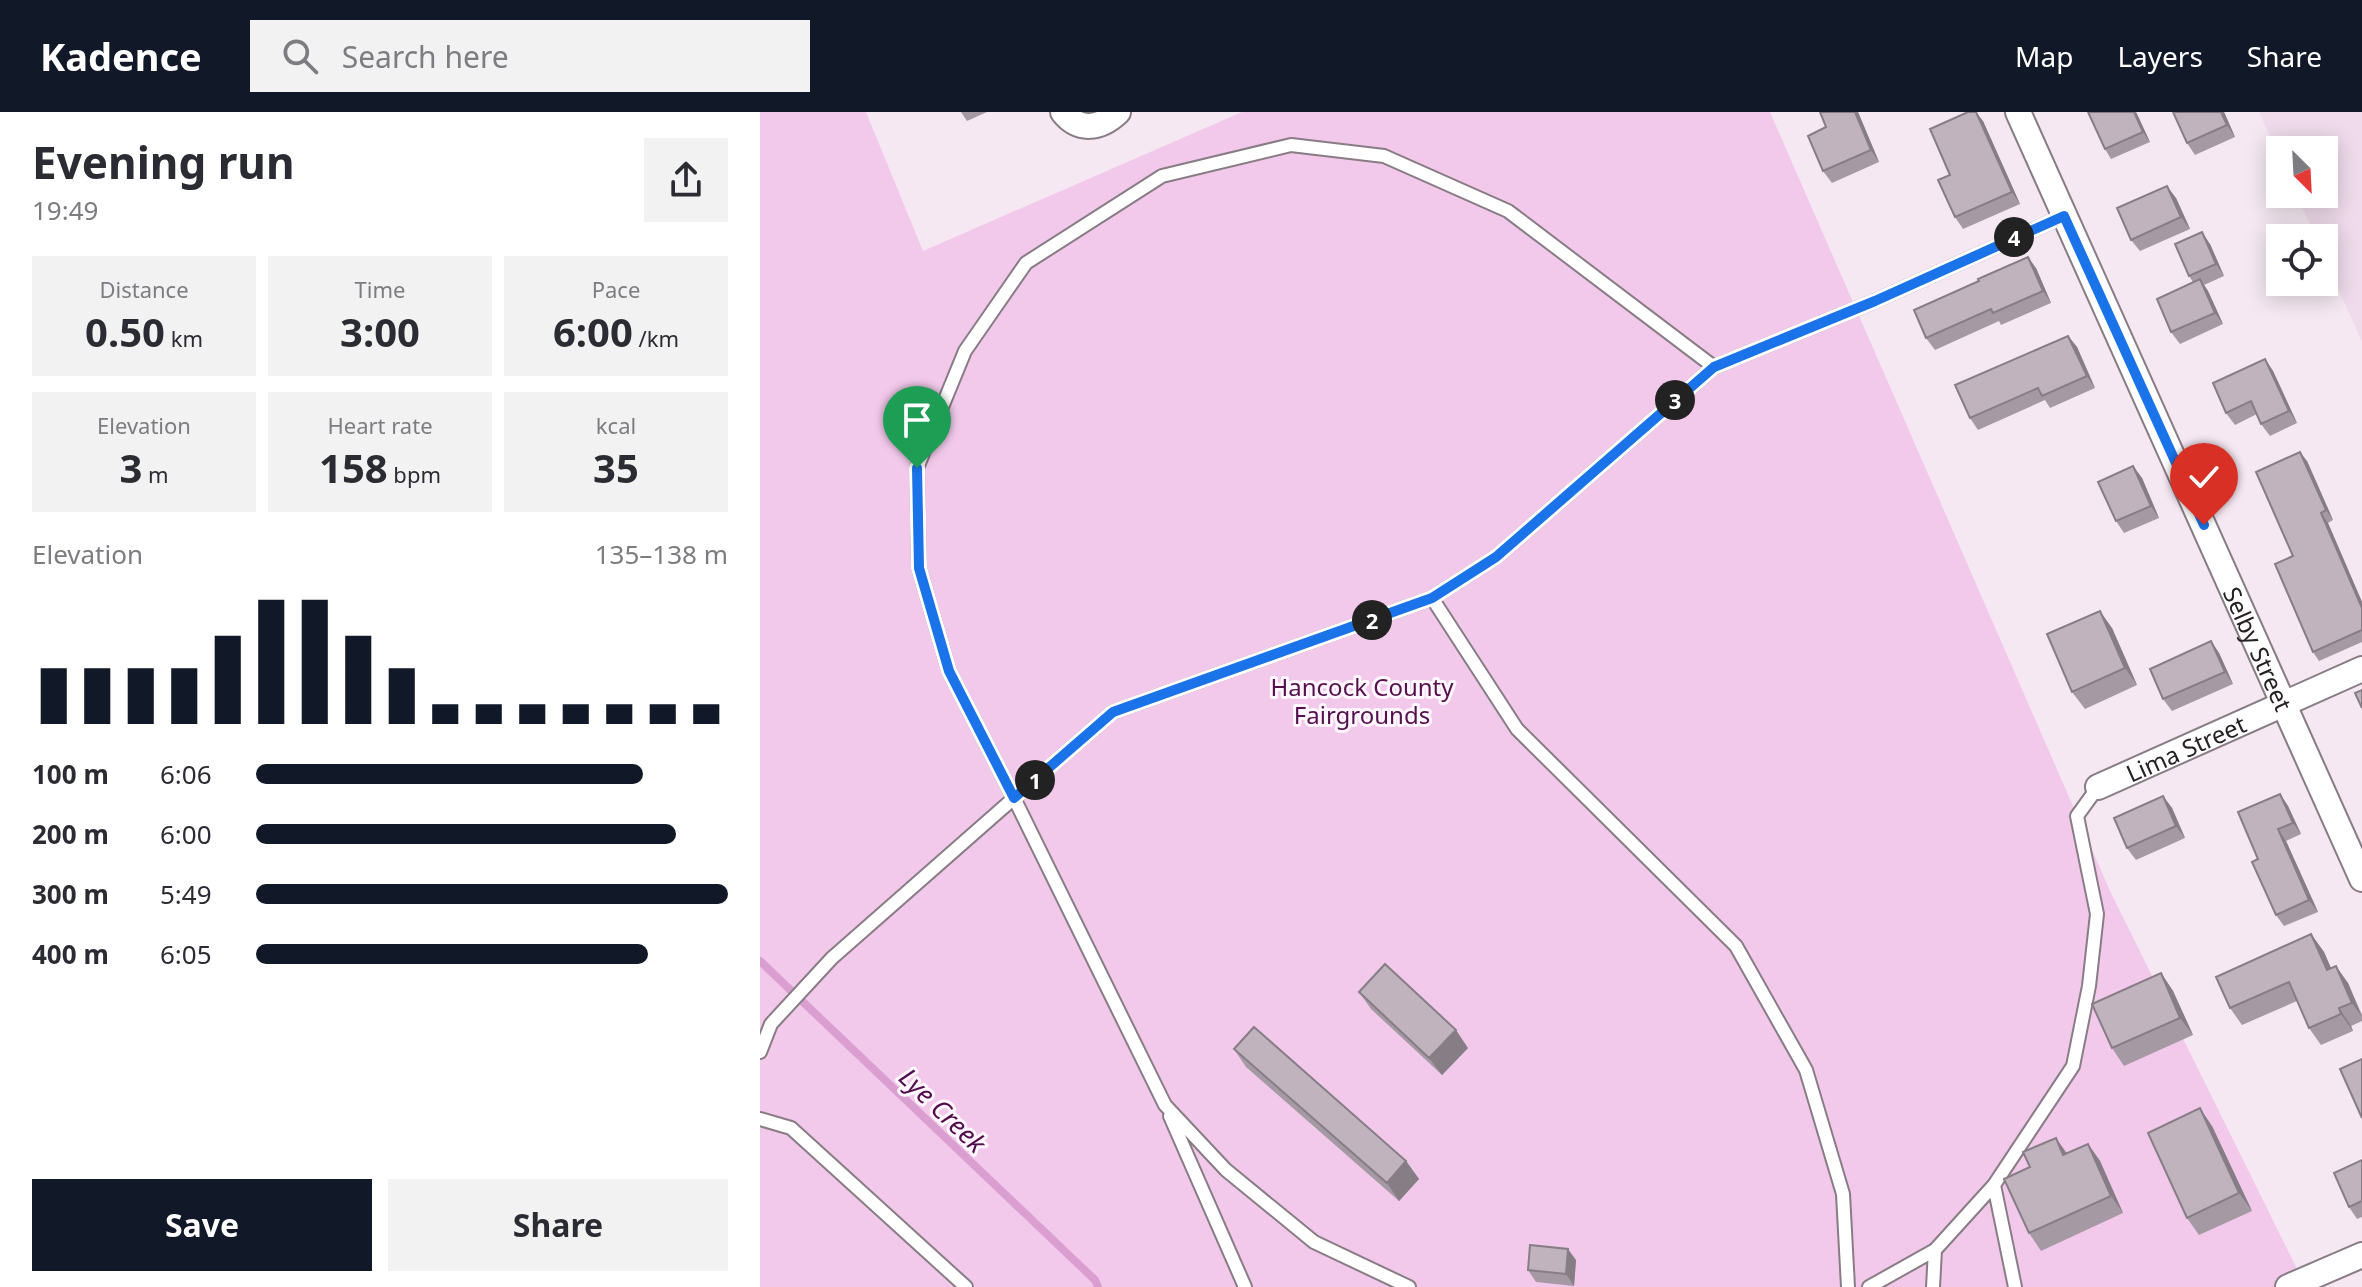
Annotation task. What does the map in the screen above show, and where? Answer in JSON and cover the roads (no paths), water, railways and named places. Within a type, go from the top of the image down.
[{"type":"street","points":[[1063,112],[1070,121],[1086,127],[1104,124],[1118,112]]},
{"type":"street","name":"Selby Street","points":[[2018,112],[2362,879]]},
{"type":"street","name":"Lima Street","points":[[2098,787],[2362,669]]},
{"type":"street","points":[[2288,1287],[2362,1255]]},
{"type":"lane","points":[[1245,1287],[1165,1105],[949,671],[919,568],[917,468],[965,351],[1026,263],[1162,176],[1291,145],[1384,156],[1508,211],[1714,367]]},
{"type":"lane","points":[[760,1052],[771,1024],[832,958],[1113,712],[1432,598],[1496,557],[1714,367],[1875,301],[2064,216]]},
{"type":"lane","points":[[1432,598],[1517,729],[1736,946],[1806,1070],[1843,1194],[1848,1287]]},
{"type":"lane","points":[[1869,1287],[1935,1250],[1994,1185],[2073,1066],[2089,986],[2097,914],[2077,816],[2098,787]]},
{"type":"lane","points":[[1165,1105],[1226,1170],[1314,1242],[1409,1287]]},
{"type":"lane","points":[[760,1119],[791,1128],[966,1287]]},
{"type":"lane","points":[[1994,1185],[2015,1287]]},
{"type":"lane","points":[[1933,1287],[1935,1250]]},
{"type":"waterway","name":"Lye Creek","points":[[760,961],[1095,1280],[1098,1287]]},
{"type":"park label","name":"Hancock County Fairgrounds","points":[[1362,700]]}]
